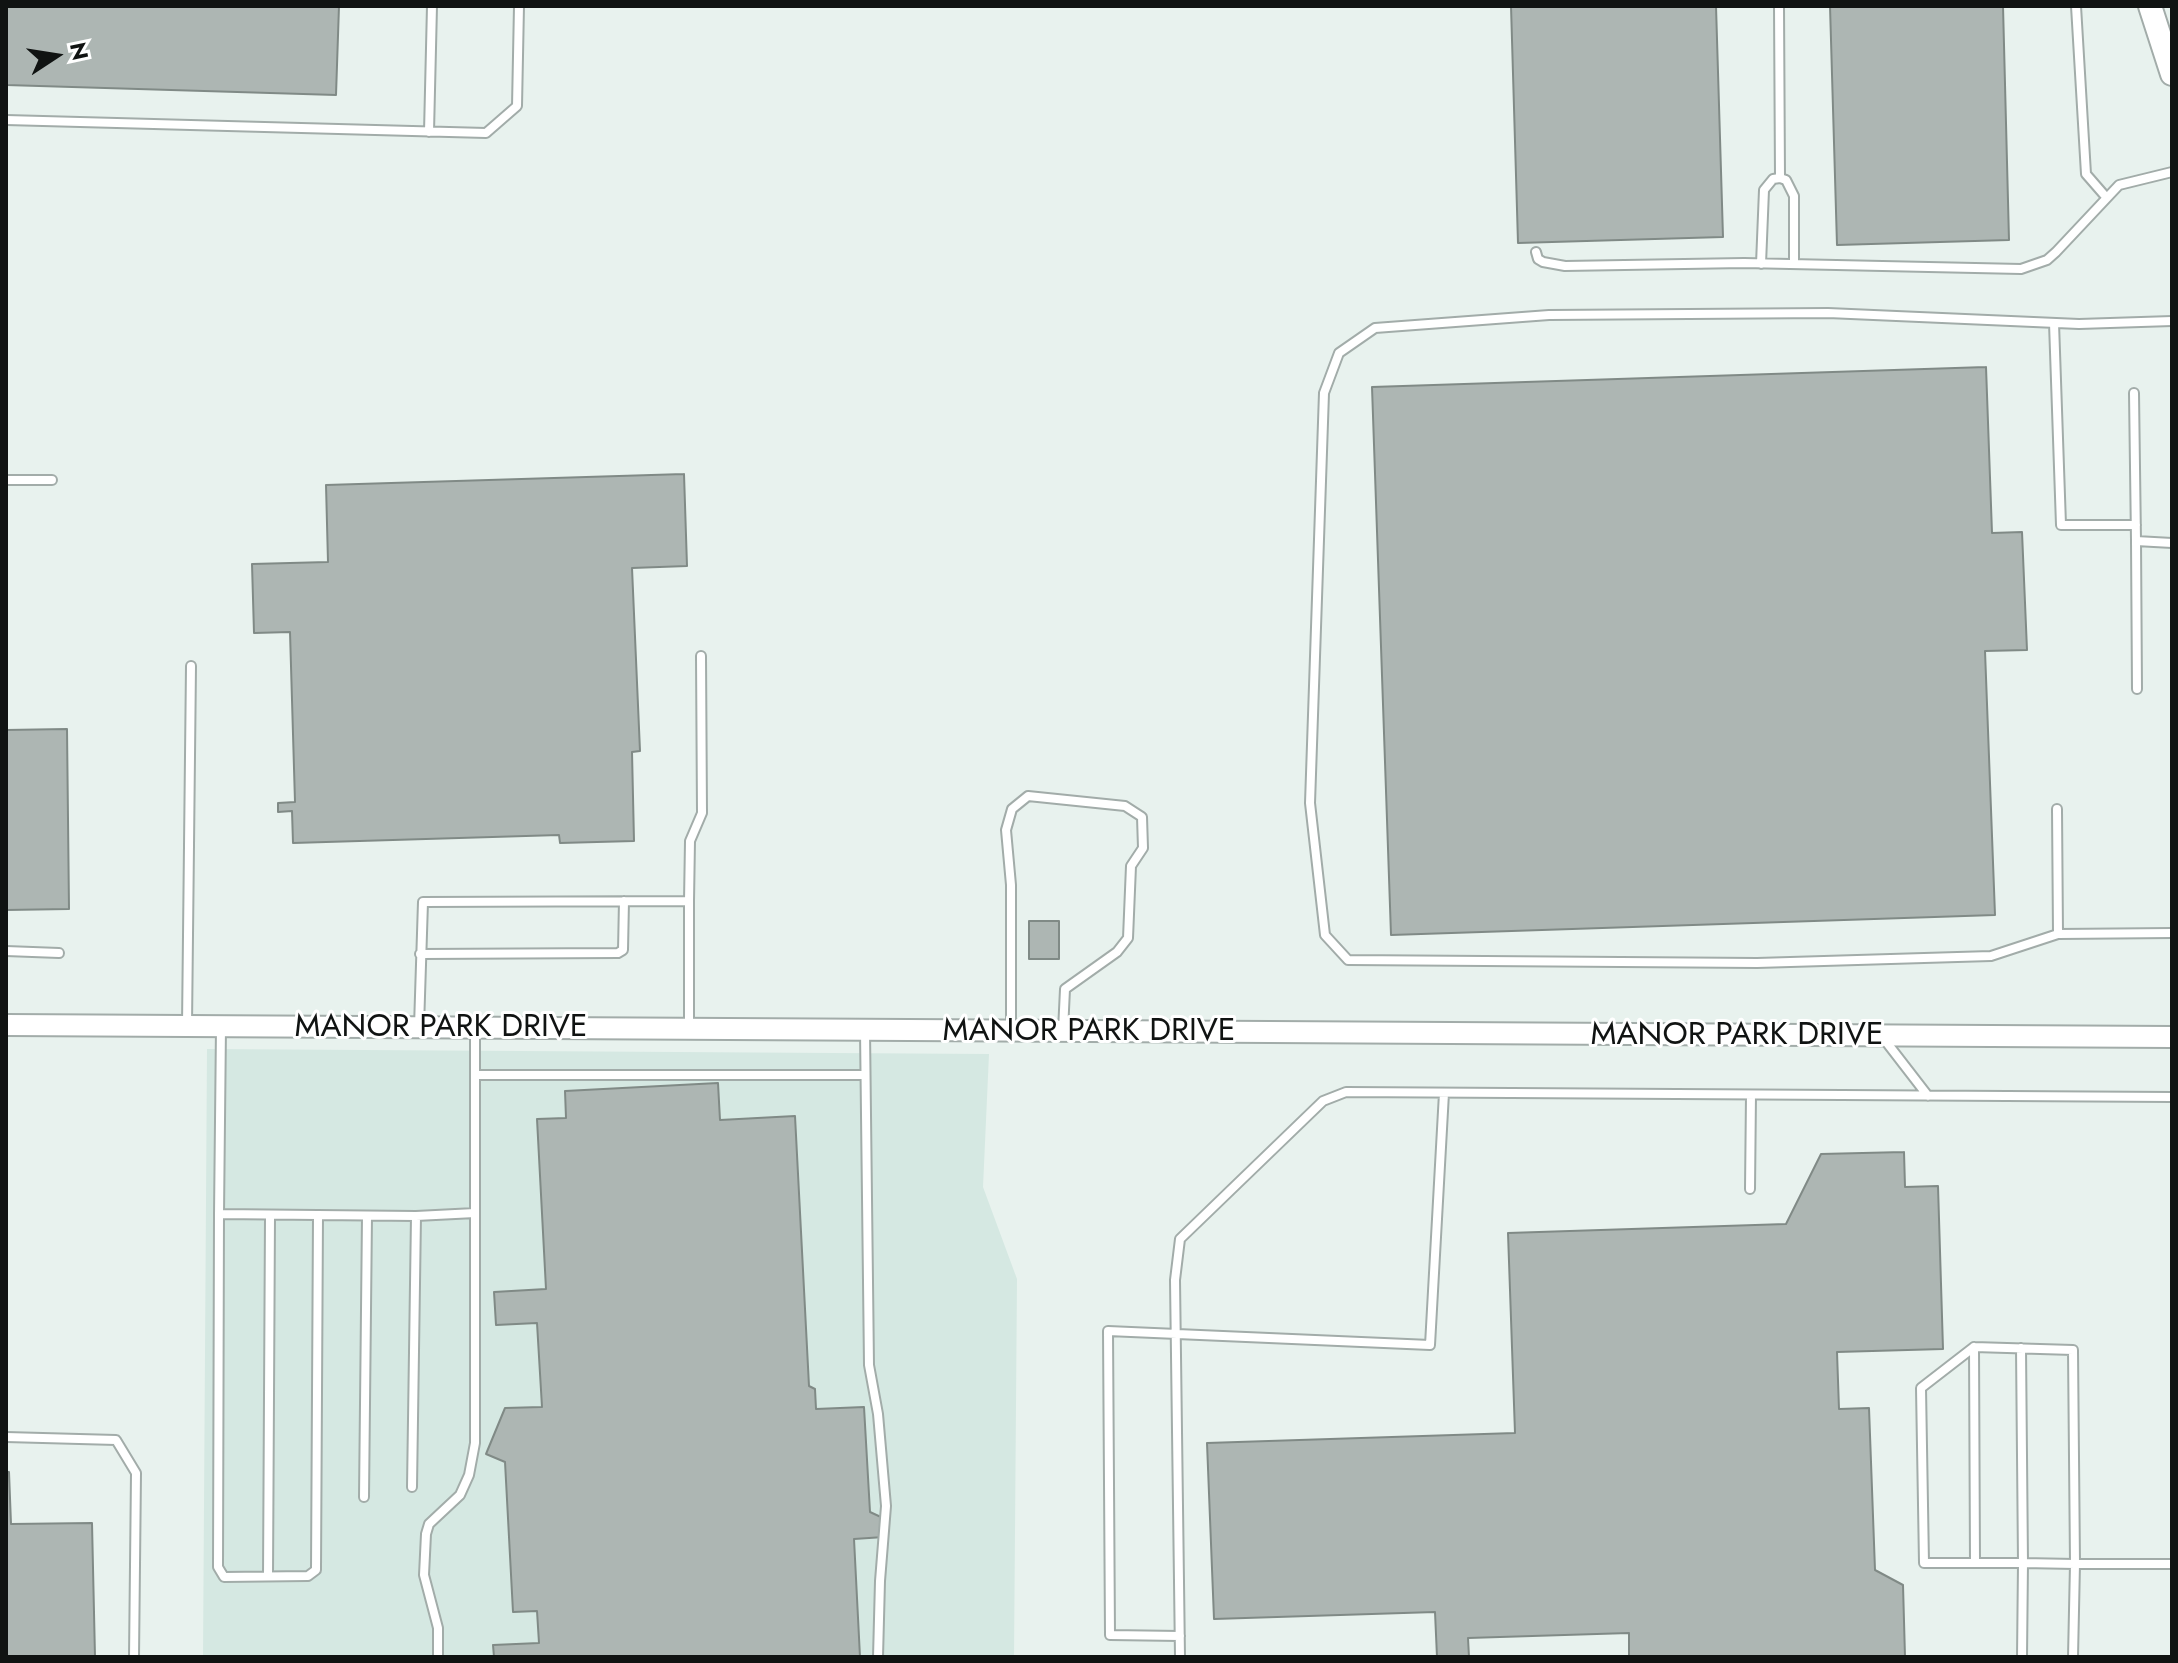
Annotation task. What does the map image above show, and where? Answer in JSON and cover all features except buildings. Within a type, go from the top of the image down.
[{"type":"main road","points":[[2150,6],[2172,74]]},
{"type":"street","name":"MANOR PARK DRIVE","points":[[6,1025],[2172,1037]]},
{"type":"lane","points":[[429,132],[432,6]]},
{"type":"lane","points":[[6,120],[486,133],[517,106],[519,6]]},
{"type":"lane","points":[[1779,6],[1780,178]]},
{"type":"lane","points":[[2076,6],[2086,174],[2106,197]]},
{"type":"lane","points":[[1536,252],[1543,262],[1565,266],[1794,264],[2021,269],[2047,260],[2119,185],[2172,172]]},
{"type":"lane","points":[[1761,264],[1764,190],[1773,179],[1780,178],[1786,180],[1794,196],[1794,264]]},
{"type":"lane","points":[[2172,321],[2054,323],[1828,313],[1549,315],[1409,323],[1375,328],[1339,353],[1324,393],[1310,803],[1325,935],[1348,960],[1757,963],[1991,956],[2058,934],[2172,933]]},
{"type":"lane","points":[[2054,323],[2061,525],[2136,525]]},
{"type":"lane","points":[[2134,393],[2137,689]]},
{"type":"lane","points":[[6,480],[52,480]]},
{"type":"lane","points":[[2136,541],[2172,543]]},
{"type":"lane","points":[[689,1029],[690,841],[702,813],[701,656]]},
{"type":"lane","points":[[187,1026],[191,666]]},
{"type":"lane","points":[[1011,1031],[1011,885],[1006,830],[1012,809],[1028,796],[1125,806],[1142,817],[1143,848],[1131,866],[1128,938],[1117,952],[1065,989],[1063,1031]]},
{"type":"lane","points":[[2057,809],[2058,934]]},
{"type":"lane","points":[[419,1028],[422,905],[426,901],[689,901]]},
{"type":"lane","points":[[420,954],[618,953],[623,950],[624,901]]},
{"type":"lane","points":[[6,951],[59,953]]},
{"type":"lane","points":[[221,1027],[218,1567],[224,1577],[308,1576],[316,1570],[318,1216]]},
{"type":"lane","points":[[438,1657],[438,1628],[424,1575],[426,1534],[429,1524],[460,1495],[473,1457],[475,1028]]},
{"type":"lane","points":[[865,1030],[869,1365],[878,1414],[886,1506],[878,1657]]},
{"type":"lane","points":[[1882,1036],[1928,1096]]},
{"type":"lane","points":[[475,1075],[865,1075]]},
{"type":"lane","points":[[1180,1657],[1175,1280],[1180,1239],[1323,1101],[1346,1092],[2172,1097]]},
{"type":"lane","points":[[1180,1636],[1110,1635],[1108,1331],[1430,1345],[1444,1093]]},
{"type":"lane","points":[[1750,1189],[1751,1095]]},
{"type":"lane","points":[[219,1214],[416,1216],[475,1213]]},
{"type":"lane","points":[[268,1576],[270,1216]]},
{"type":"lane","points":[[364,1497],[367,1216]]},
{"type":"lane","points":[[412,1487],[416,1216]]},
{"type":"lane","points":[[1974,1347],[1975,1563]]},
{"type":"lane","points":[[2073,1657],[2075,1564],[2073,1350],[1974,1347],[1921,1388],[1924,1563],[2023,1563],[2075,1564],[2172,1564]]},
{"type":"lane","points":[[2021,1348],[2022,1657]]},
{"type":"lane","points":[[6,1437],[116,1440],[136,1473],[134,1657]]},
{"type":"shaded area","points":[[207,1049],[989,1054],[983,1187],[1017,1279],[1014,1657],[203,1657]]}]
